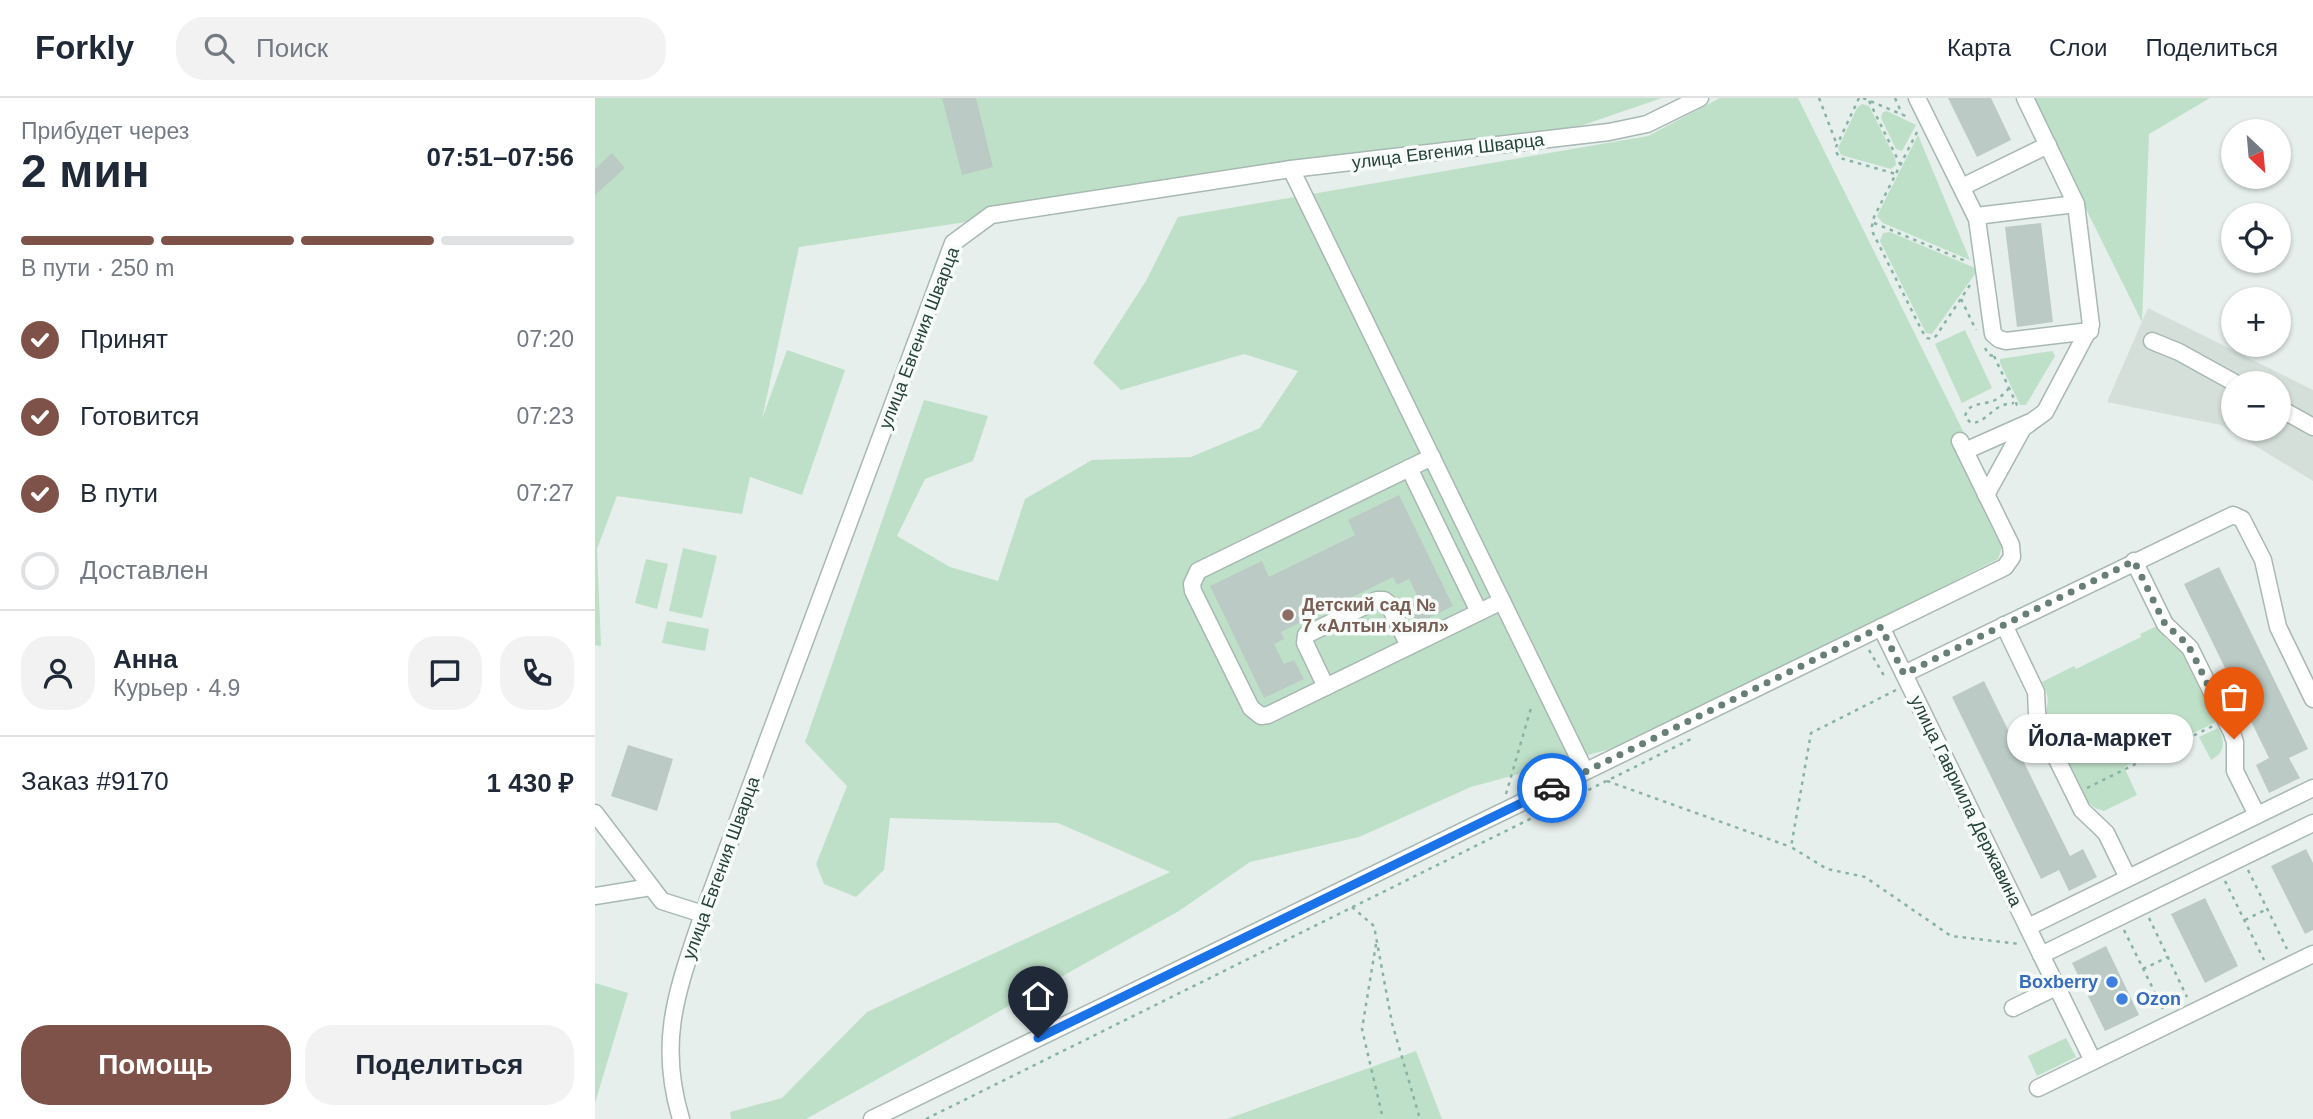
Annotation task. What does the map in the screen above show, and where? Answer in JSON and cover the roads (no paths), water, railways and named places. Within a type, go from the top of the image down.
[{"type":"street","name":"улица Евгения Шварца","points":[[681,1119],[674,1098],[670,1026],[683,975],[703,914],[953,243],[991,215],[1291,169],[1609,132],[1647,124],[1700,98]]},
{"type":"street","points":[[1917,98],[1925,121],[1976,216],[1991,328],[1999,339],[2005,341],[2090,331]]},
{"type":"street","points":[[872,1119],[2010,562],[2011,545],[1963,446],[2028,415],[2043,415],[2090,331],[2091,323],[2076,204],[2025,98]]},
{"type":"street","points":[[1962,187],[2048,145]]},
{"type":"street","points":[[1291,169],[1585,771]]},
{"type":"street","points":[[1976,216],[2076,204]]},
{"type":"street","points":[[2153,341],[2221,375]]},
{"type":"street","points":[[1986,495],[2028,415]]},
{"type":"street","points":[[2291,415],[2313,427]]},
{"type":"street","points":[[1432,457],[1198,571],[1194,576],[1193,591],[1251,708],[1261,716],[1268,715],[1502,601]]},
{"type":"street","points":[[1409,468],[1479,612]]},
{"type":"street","points":[[1904,675],[2233,515],[2242,519],[2263,560],[2278,627],[2313,699]]},
{"type":"street","points":[[2134,561],[2165,624],[2192,652],[2226,720],[2234,739],[2235,771],[2257,815]]},
{"type":"street","points":[[1326,687],[1304,637],[1377,600],[1388,603],[1409,646]]},
{"type":"street","points":[[2004,625],[2036,691],[2040,725],[2084,814],[2106,833],[2128,878]]},
{"type":"street","name":"улица Гавриила Державина","points":[[1881,627],[2093,1061]]},
{"type":"street","points":[[2028,927],[2313,788]]},
{"type":"street","points":[[595,813],[662,901],[703,914]]},
{"type":"street","points":[[2039,951],[2118,918],[2313,823]]},
{"type":"street","points":[[595,896],[651,887]]},
{"type":"street","points":[[2038,1088],[2313,954]]},
{"type":"street","points":[[2013,1008],[2056,986]]},
{"type":"place","name":"Детский сад № 7 «Алтын хыял»","points":[[1288,615]]},
{"type":"place","name":"Йола-маркет","points":[[2234,739]]},
{"type":"place","name":"Boxberry","points":[[2112,982]]},
{"type":"place","name":"Ozon","points":[[2122,999]]}]
